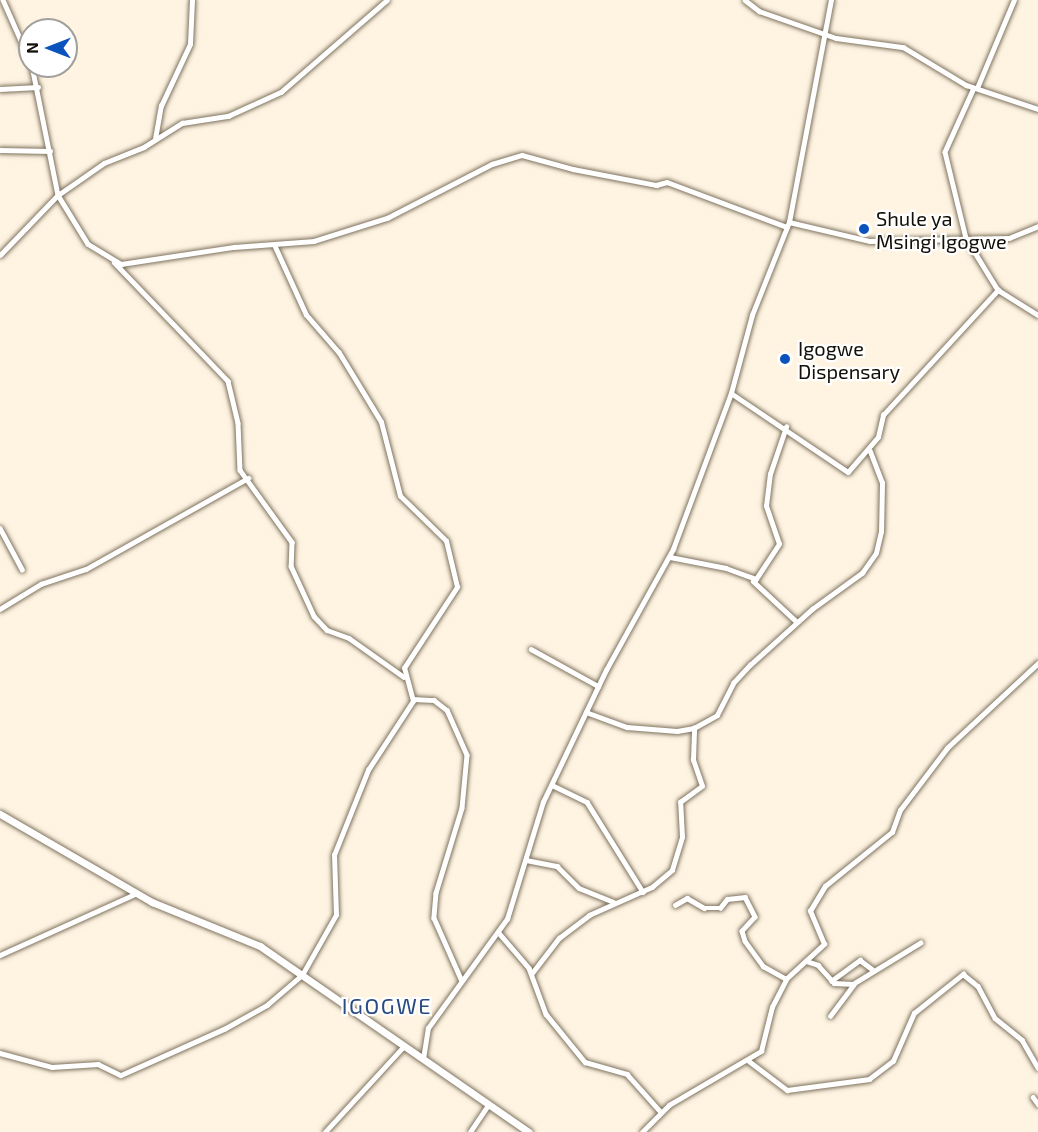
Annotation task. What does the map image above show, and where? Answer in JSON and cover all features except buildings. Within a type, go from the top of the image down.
[{"type":"main road","points":[[0,814],[162,907],[246,939],[302,975],[529,1132]]},
{"type":"street","points":[[3,0],[18,34]]},
{"type":"street","points":[[155,139],[161,106],[190,44],[192,0]]},
{"type":"street","points":[[0,255],[58,195],[104,163],[155,139],[182,123],[228,116],[281,92],[387,0]]},
{"type":"street","points":[[745,0],[768,15],[825,30],[836,38],[903,47],[976,88],[1038,109]]},
{"type":"street","points":[[423,1059],[428,1028],[461,979],[499,933],[526,860],[538,814],[598,686],[670,557],[731,393],[748,324],[788,225],[831,0]]},
{"type":"street","points":[[1014,0],[945,152],[966,238],[998,290],[1038,315]]},
{"type":"street","points":[[35,78],[58,195],[81,237],[114,262],[228,381],[238,423],[239,465],[292,542],[291,566],[314,616],[327,630],[349,638],[404,677]]},
{"type":"street","points":[[0,88],[38,87]]},
{"type":"street","points":[[0,150],[50,151]]},
{"type":"street","points":[[114,262],[132,264],[234,247],[275,248],[314,241],[387,218],[492,164],[522,155],[573,169],[656,184],[667,182],[788,225],[870,241],[1010,238],[1038,226]]},
{"type":"street","points":[[275,248],[306,315],[339,353],[377,414],[400,496],[447,545],[457,588],[406,663],[404,677],[413,699]]},
{"type":"street","points":[[731,393],[848,472],[870,451],[883,415],[998,290]]},
{"type":"street","points":[[751,580],[759,577],[779,544],[766,506],[770,474],[786,428]]},
{"type":"street","points":[[586,712],[635,729],[694,728],[717,715],[733,683],[797,622],[862,573],[876,554],[881,532],[882,483],[870,451]]},
{"type":"street","points":[[0,609],[41,584],[86,569],[248,478]]},
{"type":"street","points":[[0,528],[21,568]]},
{"type":"street","points":[[670,557],[726,568],[751,580],[797,622]]},
{"type":"street","points":[[531,649],[598,686]]},
{"type":"street","points":[[642,1132],[661,1112],[749,1061],[762,1049],[772,1006],[786,979],[824,944],[810,911],[825,885],[892,832],[900,810],[935,762],[975,717],[1038,663]]},
{"type":"street","points":[[0,1053],[52,1067],[98,1064],[121,1075],[224,1029],[267,1005],[302,975],[336,915],[334,855],[358,795],[372,763],[413,699]]},
{"type":"street","points":[[413,699],[434,700],[447,710],[467,755],[462,808],[435,895],[434,918],[461,979]]},
{"type":"street","points":[[532,973],[560,937],[613,902],[643,892],[663,880],[674,866],[682,837],[680,802],[702,787],[693,760],[694,728]]},
{"type":"street","points":[[552,786],[587,802],[643,892]]},
{"type":"street","points":[[526,860],[557,866],[579,888],[613,902]]},
{"type":"street","points":[[0,955],[138,893]]},
{"type":"street","points":[[675,905],[687,898],[704,908],[720,908],[727,898],[745,897],[755,917],[742,931],[745,941],[764,966],[786,979]]},
{"type":"street","points":[[499,933],[532,973],[546,1014],[585,1062],[627,1074],[661,1112]]},
{"type":"street","points":[[830,1016],[854,984],[872,969],[921,943]]},
{"type":"street","points":[[831,981],[860,960],[872,969]]},
{"type":"street","points":[[806,961],[818,965],[831,981],[854,984]]},
{"type":"street","points":[[749,1061],[787,1090],[869,1079],[893,1060],[914,1013],[963,974],[978,986],[994,1018],[1022,1040],[1038,1068]]},
{"type":"street","points":[[325,1132],[404,1046]]},
{"type":"street","points":[[1033,1097],[1038,1104]]},
{"type":"street","points":[[470,1132],[488,1105]]},
{"type":"place","name":"Shule ya Msingi Igogwe","points":[[864,229]]},
{"type":"place","name":"Igogwe Dispensary","points":[[785,359]]},
{"type":"district","name":"IGOGWE","points":[[387,1006]]}]
